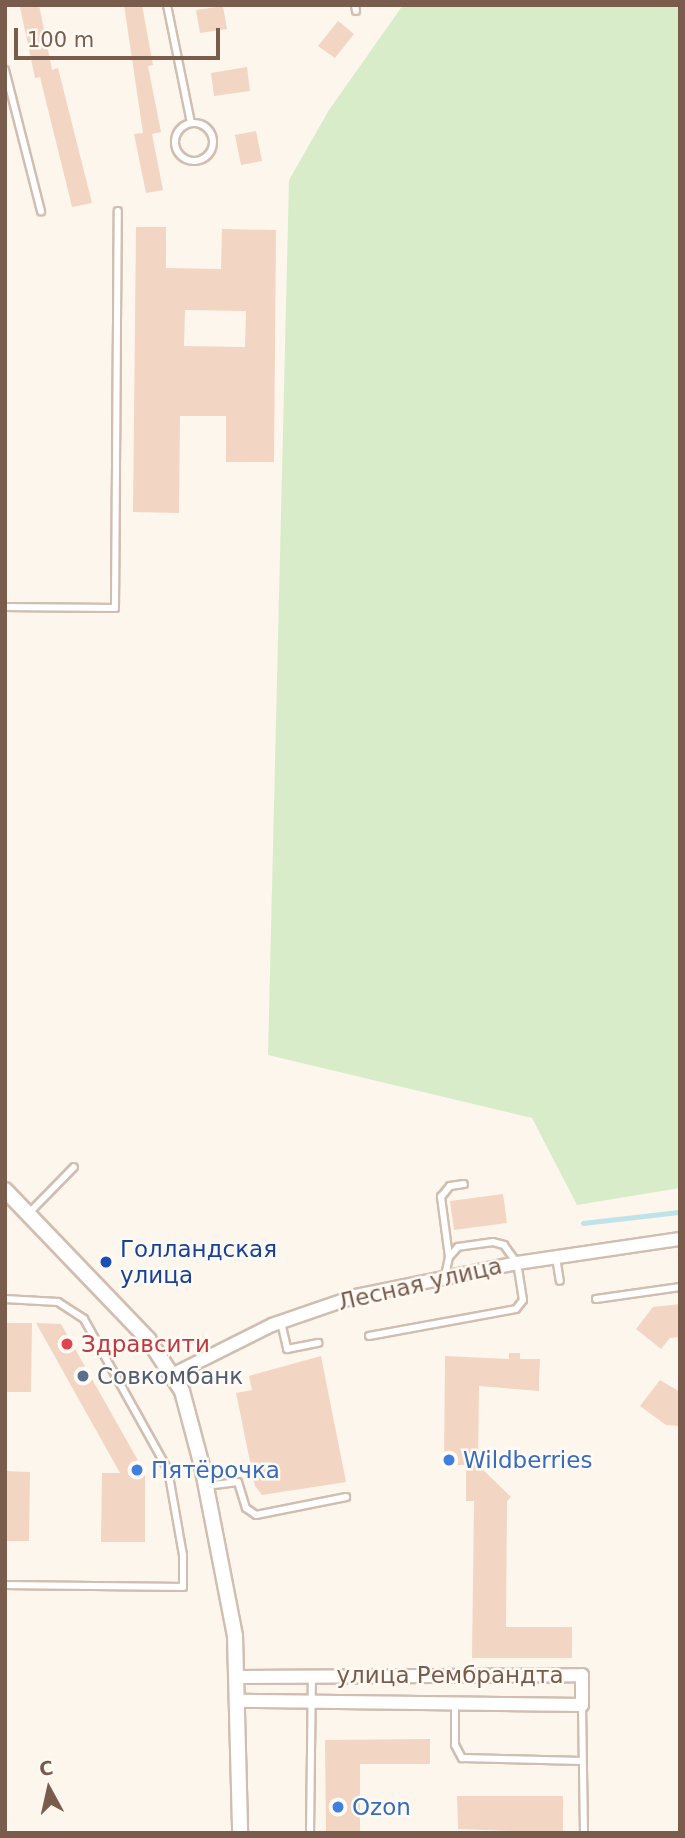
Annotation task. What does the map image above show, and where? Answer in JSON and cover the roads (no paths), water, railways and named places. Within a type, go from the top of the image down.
[{"type":"street","points":[[5,1190],[148,1339],[174,1374],[188,1411],[206,1486],[234,1636],[240,1833]]},
{"type":"street","name":"Лесная улица","points":[[174,1374],[281,1322],[356,1296],[517,1262],[680,1239]]},
{"type":"street","name":"улица Рембрандта","points":[[237,1677],[582,1675],[582,1705],[238,1701]]},
{"type":"lane","points":[[167,5],[191,122]]},
{"type":"lane","points":[[5,70],[41,211]]},
{"type":"lane","points":[[191,122],[205,125],[213,137],[212,151],[194,161],[181,156],[175,143],[179,130],[191,122]]},
{"type":"lane","points":[[5,607],[115,608],[118,211]]},
{"type":"lane","points":[[29,1213],[74,1167]]},
{"type":"lane","points":[[445,1276],[449,1257],[441,1197],[450,1186],[464,1184]]},
{"type":"lane","points":[[369,1336],[516,1309],[523,1297],[517,1262],[504,1245],[493,1242],[469,1244],[449,1257]]},
{"type":"lane","points":[[556,1257],[560,1282]]},
{"type":"lane","points":[[596,1299],[680,1287]]},
{"type":"lane","points":[[5,1299],[47,1300],[84,1320],[168,1470],[183,1555],[183,1587],[5,1585]]},
{"type":"lane","points":[[281,1322],[287,1349],[318,1343]]},
{"type":"lane","points":[[206,1486],[238,1482],[246,1508],[256,1515],[346,1497]]},
{"type":"lane","points":[[310,1833],[312,1675]]},
{"type":"lane","points":[[455,1705],[455,1745],[462,1758],[582,1761]]},
{"type":"lane","points":[[582,1705],[584,1833]]},
{"type":"waterway","points":[[583,1223],[680,1212]]},
{"type":"place","name":"Голландская улица","points":[[106,1262]]},
{"type":"place","name":"Здравсити","points":[[67,1344]]},
{"type":"place","name":"Совкомбанк","points":[[83,1376]]},
{"type":"place","name":"Wildberries","points":[[449,1460]]},
{"type":"place","name":"Пятёрочка","points":[[137,1470]]},
{"type":"place","name":"Ozon","points":[[338,1807]]}]
